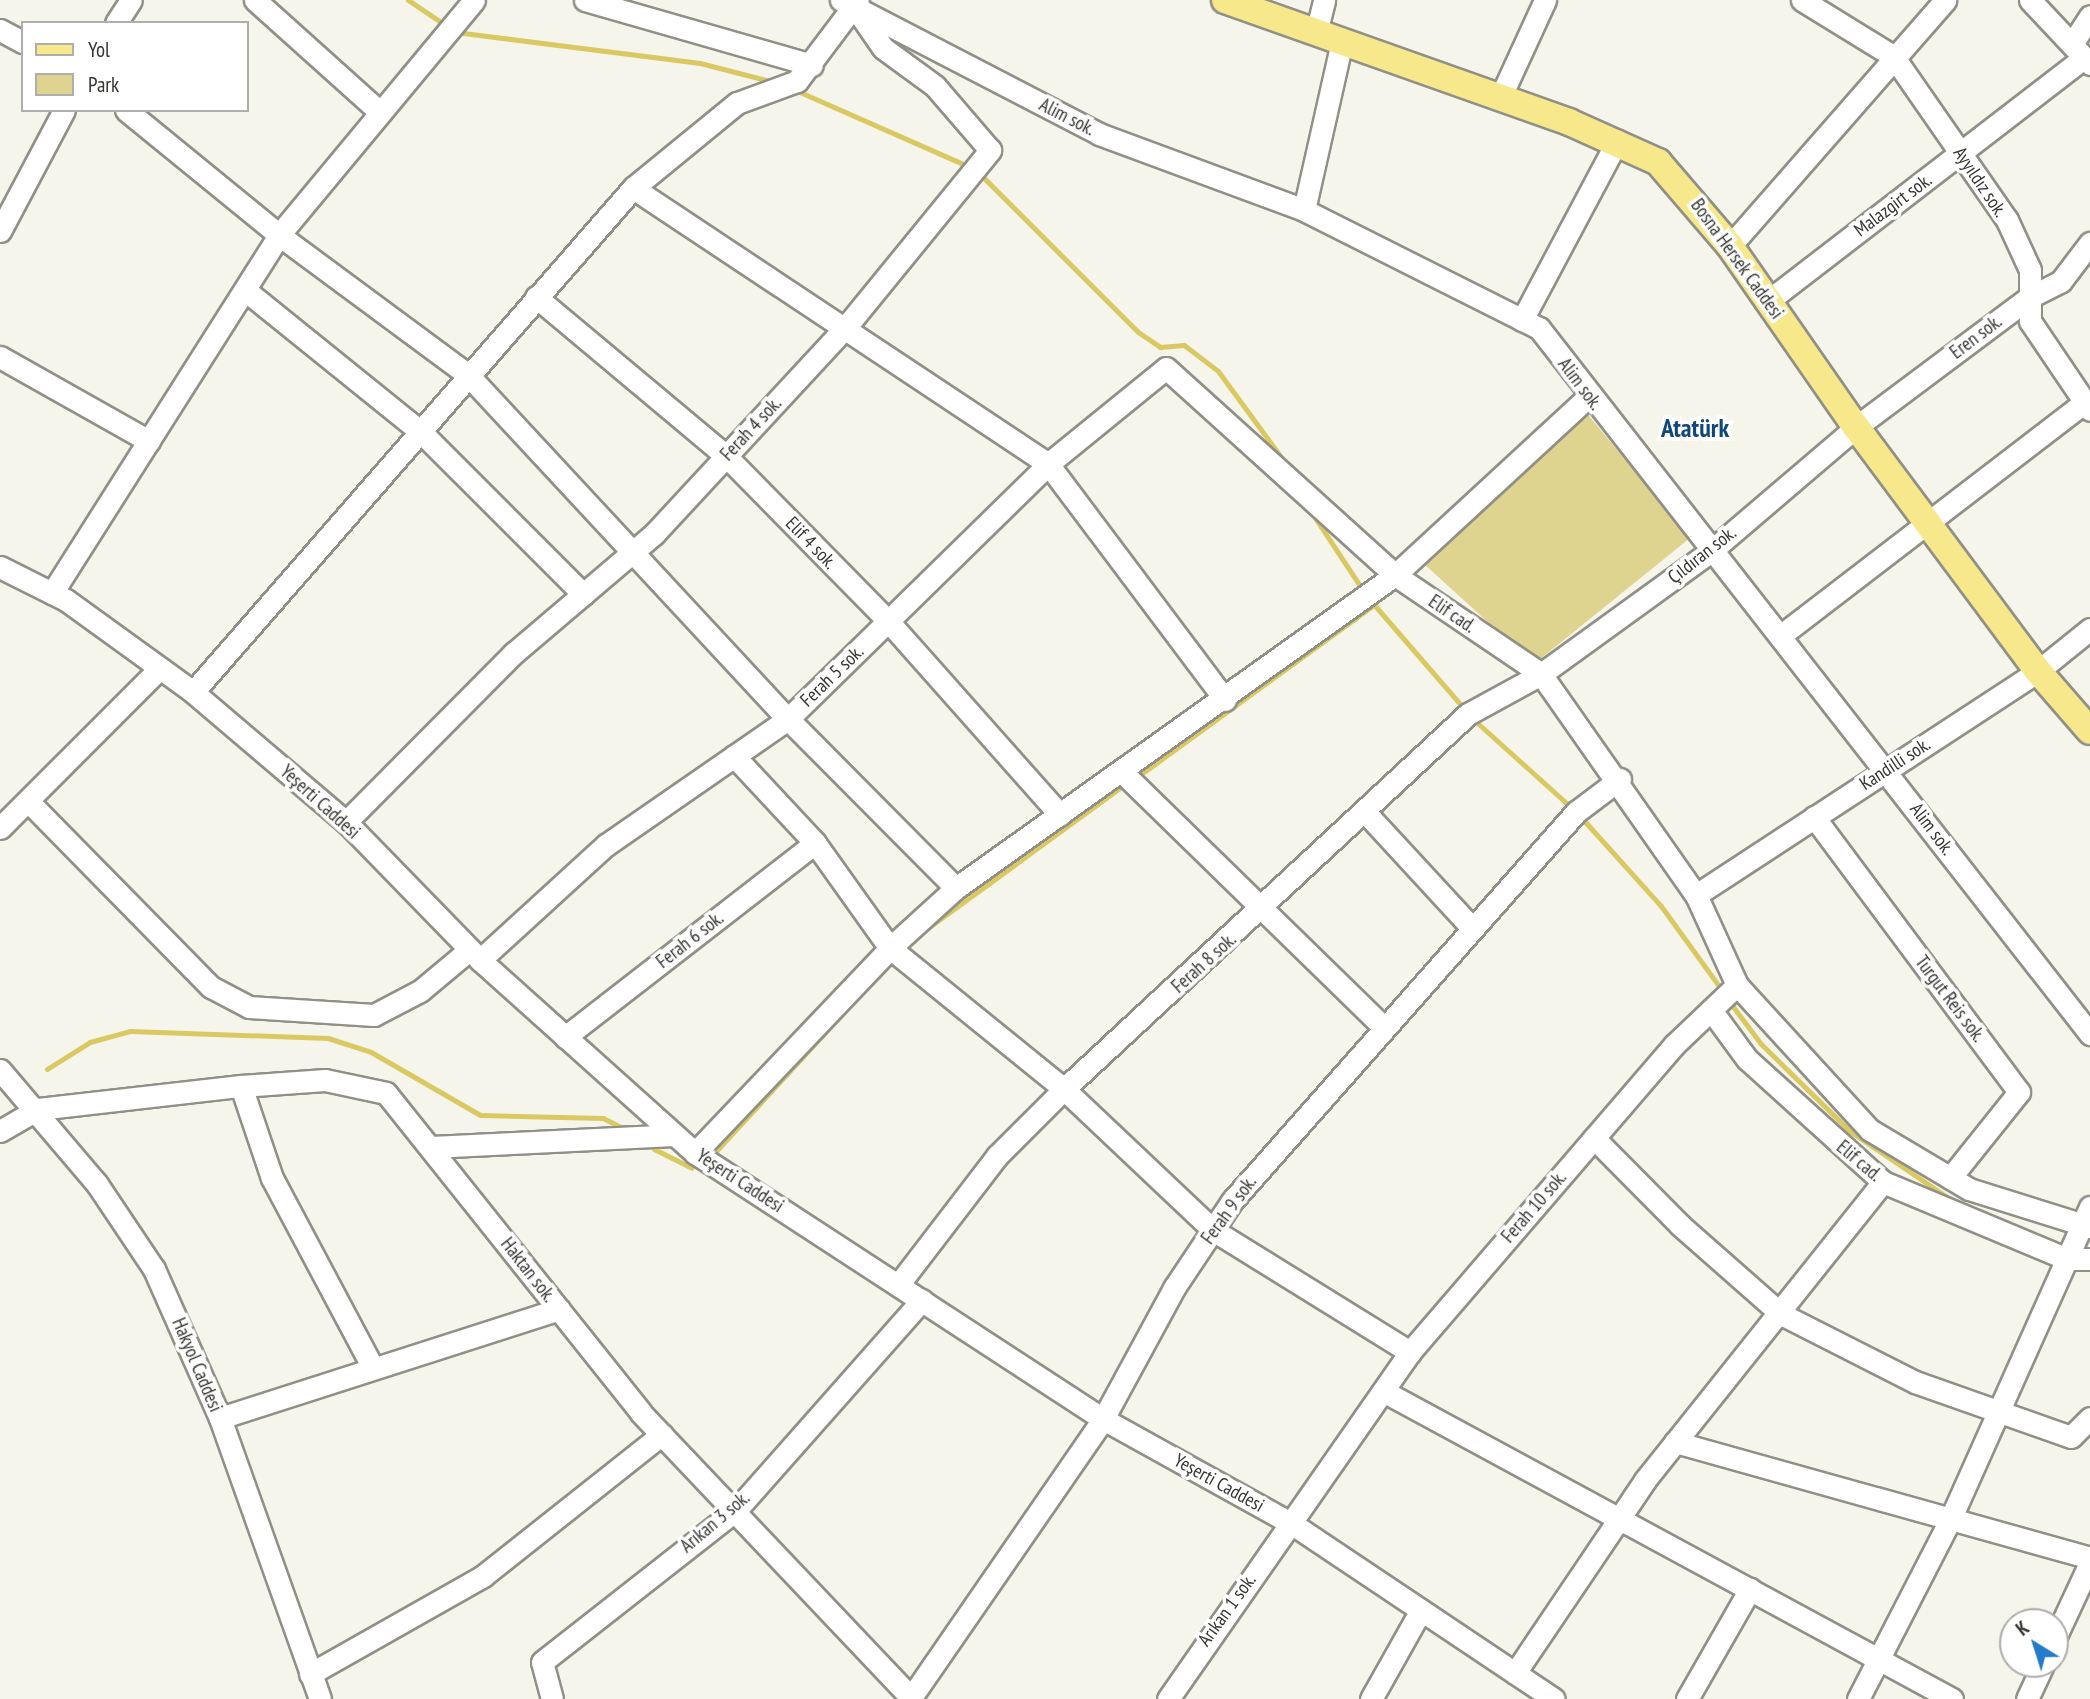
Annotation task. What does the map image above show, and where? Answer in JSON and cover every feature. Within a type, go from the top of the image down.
[{"type":"main road","name":"Bosna Hersek Caddesi","points":[[1224,0],[1617,141],[1674,175],[1730,246],[1856,427],[2038,671],[2090,731]]},
{"type":"street","points":[[117,21],[131,0]]},
{"type":"street","points":[[255,0],[380,112]]},
{"type":"street","points":[[52,593],[279,235],[474,0]]},
{"type":"street","points":[[585,0],[812,65]]},
{"type":"street","points":[[1316,33],[1324,0]]},
{"type":"street","points":[[1500,98],[1545,0]]},
{"type":"street","name":"Ayyıldız sok.","points":[[1802,0],[1893,57],[1961,153],[2007,220],[2030,270],[2030,321],[2088,406]]},
{"type":"street","points":[[1730,246],[1945,0]]},
{"type":"street","points":[[2030,0],[2082,56]]},
{"type":"street","points":[[193,692],[633,188],[737,103],[797,81],[812,65],[852,3]]},
{"type":"street","name":"Alim sok.","points":[[852,3],[1099,134],[1304,210],[1539,328],[1711,551],[1888,768],[2090,1034]]},
{"type":"street","name":"Ferah 4 sok.","points":[[346,822],[514,653],[633,552],[726,456],[845,328],[990,150],[935,86],[883,48],[852,3]]},
{"type":"street","name":"Malazgirt sok.","points":[[1768,301],[2082,56],[2090,16]]},
{"type":"street","points":[[0,30],[21,41]]},
{"type":"street","points":[[1304,210],[1342,42]]},
{"type":"street","points":[[0,231],[63,112]]},
{"type":"street","points":[[128,112],[279,235],[468,375],[788,719],[956,888]]},
{"type":"street","points":[[1522,320],[1617,141]]},
{"type":"street","points":[[633,188],[1048,464],[1225,700]]},
{"type":"street","name":"Eren sok.","points":[[1856,427],[2030,297],[2061,281],[2090,243]]},
{"type":"street","points":[[245,290],[420,431],[583,594]]},
{"type":"street","name":"Elif 4 sok.","points":[[536,297],[726,456],[888,621],[1060,816]]},
{"type":"street","points":[[0,357],[149,441]]},
{"type":"street","name":"Ferah 5 sok.","points":[[29,801],[211,987],[237,1003],[374,1015],[420,991],[475,955],[606,845],[788,719],[1048,464],[1166,368]]},
{"type":"street","name":"Elif cad.","points":[[1166,368],[1395,575],[1541,674],[1620,779],[1696,895]]},
{"type":"street","points":[[695,1153],[890,948],[956,888],[1225,700],[1395,575],[1589,396]]},
{"type":"street","points":[[1780,636],[1926,520],[2088,406]]},
{"type":"street","name":"Çıldıran sok.","points":[[1541,674],[1711,551],[1856,427]]},
{"type":"street","name":"Yeşerti Caddesi","points":[[0,567],[52,593],[193,692],[346,822],[475,955],[695,1153],[1103,1419],[1290,1523],[1555,1699]]},
{"type":"street","name":"Kandilli sok.","points":[[1696,895],[2038,671],[2090,629]]},
{"type":"street","points":[[0,828],[160,668]]},
{"type":"street","name":"Ferah 8 sok.","points":[[898,1285],[997,1156],[1064,1089],[1265,908],[1468,714],[1541,674]]},
{"type":"street","points":[[734,756],[815,843],[890,948],[1064,1089],[1213,1230],[1410,1352]]},
{"type":"street","points":[[1122,772],[1265,908],[1381,1026]]},
{"type":"street","name":"Ferah 9 sok.","points":[[911,1699],[1103,1419],[1213,1230],[1381,1026],[1576,812],[1620,779]]},
{"type":"street","points":[[1365,812],[1471,927]]},
{"type":"street","name":"Turgut Reis sok.","points":[[1814,817],[2019,1092],[1950,1178]]},
{"type":"street","name":"Ferah 6 sok.","points":[[565,1037],[815,843]]},
{"type":"street","points":[[1696,895],[1737,985]]},
{"type":"street","name":"Elif cad.","points":[[1737,985],[1870,1130],[1950,1178],[2086,1227]]},
{"type":"street","name":"Ferah 10 sok.","points":[[1290,1523],[1410,1352],[1594,1138],[1737,985]]},
{"type":"street","name":"Elif cad.","points":[[1711,1010],[1747,1059],[1883,1182],[2067,1259],[2090,1259]]},
{"type":"street","name":"Hakyol Caddesi","points":[[0,1070],[38,1109],[154,1269],[219,1418],[320,1699]]},
{"type":"street","name":"Haktan sok.","points":[[38,1109],[241,1086],[325,1080],[386,1093],[662,1434],[737,1509],[911,1699]]},
{"type":"street","points":[[241,1086],[272,1178],[373,1368]]},
{"type":"street","points":[[0,1131],[38,1109]]},
{"type":"street","points":[[430,1147],[674,1135]]},
{"type":"street","points":[[1594,1138],[1680,1226],[1779,1312],[1915,1382],[2071,1437],[2090,1418]]},
{"type":"street","points":[[1515,1673],[1619,1518],[1675,1442],[1883,1182]]},
{"type":"street","points":[[1858,1699],[1950,1520],[2067,1259],[2086,1227],[2090,1207]]},
{"type":"street","name":"Arıkan 3 sok.","points":[[552,1699],[542,1662],[737,1509],[922,1300]]},
{"type":"street","points":[[219,1418],[559,1309]]},
{"type":"street","points":[[1383,1391],[1952,1699]]},
{"type":"street","points":[[310,1674],[483,1576],[662,1434]]},
{"type":"street","points":[[1675,1442],[2090,1560],[2068,1608]]},
{"type":"street","name":"Arıkan 1 sok.","points":[[1168,1699],[1290,1523]]},
{"type":"street","points":[[1687,1699],[1750,1589]]},
{"type":"street","points":[[1371,1699],[1422,1610]]},
{"type":"street","points":[[2027,1699],[2037,1678]]},
{"type":"green space","points":[[1585,411],[1690,538],[1534,664],[1424,564]]},
{"type":"waterway","points":[[408,0],[439,21]]},
{"type":"waterway","points":[[463,33],[700,63],[774,82]]},
{"type":"waterway","points":[[793,89],[970,167]]},
{"type":"waterway","points":[[978,172],[1138,332],[1160,347],[1184,345],[1218,371],[1286,464]]},
{"type":"waterway","points":[[1308,507],[1364,592]]},
{"type":"waterway","points":[[1370,600],[1466,711]]},
{"type":"waterway","points":[[1137,777],[1374,605]]},
{"type":"waterway","points":[[1473,719],[1572,808]]},
{"type":"waterway","points":[[925,930],[1124,785]]},
{"type":"waterway","points":[[1579,815],[1661,906],[1721,989]]},
{"type":"waterway","points":[[1734,1008],[1761,1044],[1851,1132],[1950,1199]]},
{"type":"waterway","points":[[717,1150],[843,1013]]},
{"type":"waterway","points":[[47,1069],[90,1042],[130,1031],[328,1038],[371,1052],[480,1115],[603,1118],[625,1129]]},
{"type":"waterway","points":[[654,1149],[692,1168]]},
{"type":"district","name":"Atatürk","points":[[1695,428]]}]
